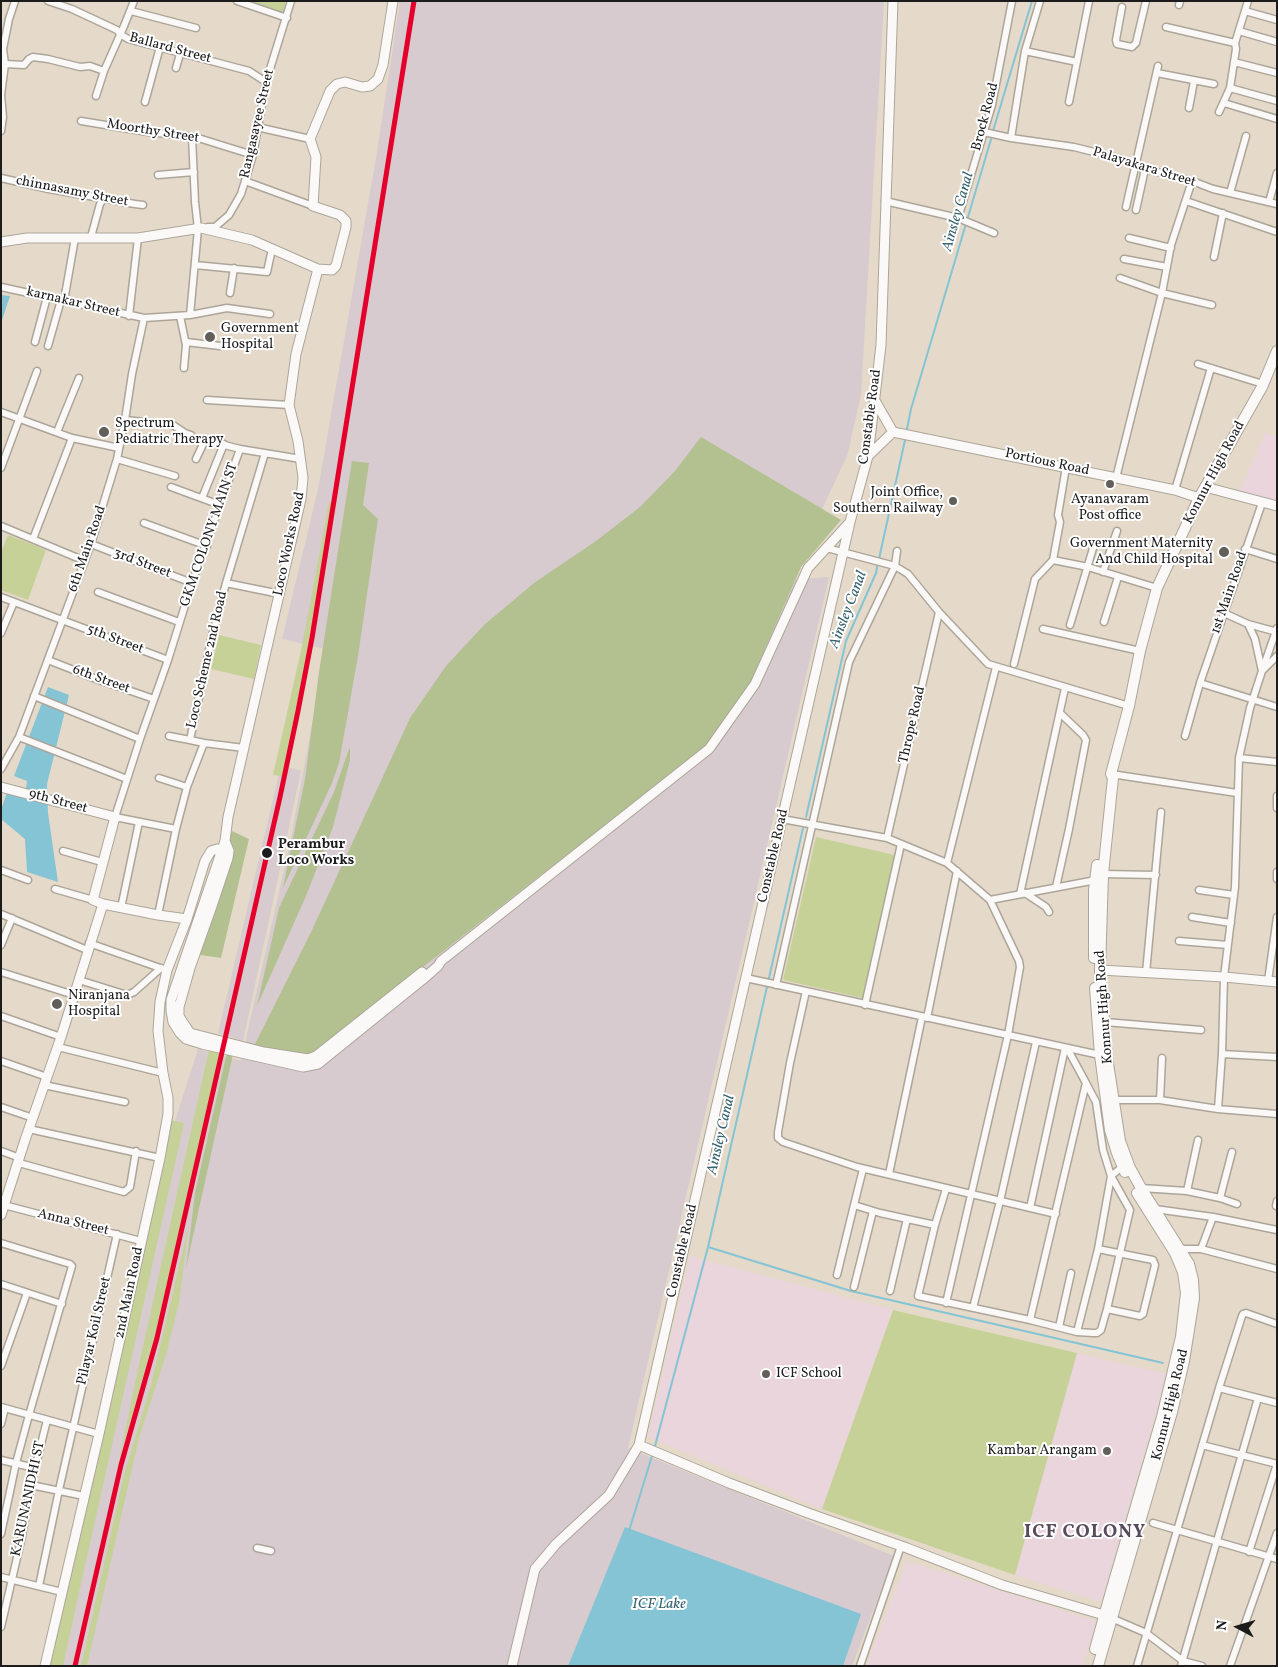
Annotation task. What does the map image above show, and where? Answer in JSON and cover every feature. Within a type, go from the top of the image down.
[{"type":"main road","name":"Konnur High Road","points":[[1098,1666],[1108,1617],[1147,1521],[1184,1361],[1194,1298],[1193,1280],[1189,1264],[1140,1188],[1120,1141],[1107,1057],[1100,970],[1099,877],[1111,774],[1129,706],[1140,650],[1157,588],[1199,498],[1274,366],[1277,351]]},
{"type":"main road","points":[[1091,1666],[1108,1617],[1162,1417],[1181,1337],[1186,1293],[1183,1272],[1174,1253],[1127,1177],[1116,1153],[1110,1130],[1100,1055],[1093,953],[1099,877]]},
{"type":"street","points":[[1,131],[3,117],[1,95],[4,64],[3,48],[15,1]]},
{"type":"street","name":"Ballard Street","points":[[48,1],[72,9],[117,30],[128,39],[249,71],[266,82]]},
{"type":"street","points":[[96,96],[104,71],[134,1]]},
{"type":"street","points":[[237,1],[287,18]]},
{"type":"street","name":"Rangasayee Street","points":[[200,228],[215,227],[229,215],[241,194],[253,155],[266,82],[291,1]]},
{"type":"street","points":[[313,206],[316,157],[310,139],[330,91],[337,84],[345,82],[362,87],[370,86],[378,79],[383,65],[393,1]]},
{"type":"street","name":"Constable Road","points":[[512,1666],[535,1569],[556,1544],[609,1495],[639,1445],[843,552],[868,456],[881,345],[893,1]]},
{"type":"street","name":"Brock Road","points":[[964,220],[992,105],[1012,1]]},
{"type":"street","points":[[1010,138],[1025,51],[1040,1]]},
{"type":"street","points":[[1069,102],[1089,1]]},
{"type":"street","points":[[1122,7],[1116,40],[1117,44],[1132,47],[1136,43],[1146,1]]},
{"type":"street","points":[[1219,112],[1230,88],[1235,43],[1248,1]]},
{"type":"street","points":[[1245,10],[1277,20]]},
{"type":"street","points":[[131,11],[196,28]]},
{"type":"street","points":[[1166,27],[1235,43]]},
{"type":"street","points":[[1239,31],[1277,42]]},
{"type":"street","points":[[145,102],[160,47]]},
{"type":"street","points":[[1025,51],[1077,62]]},
{"type":"street","points":[[176,68],[180,54]]},
{"type":"street","points":[[4,64],[25,65],[33,57],[48,58],[80,67],[90,66],[104,71]]},
{"type":"street","points":[[1234,62],[1277,73]]},
{"type":"street","points":[[1126,207],[1157,70],[1194,81],[1214,84]]},
{"type":"street","points":[[1189,108],[1194,81]]},
{"type":"street","points":[[1230,88],[1277,101]]},
{"type":"street","points":[[1224,103],[1277,119]]},
{"type":"street","name":"Moorthy Street","points":[[81,121],[192,137],[253,155]]},
{"type":"street","points":[[257,127],[310,139]]},
{"type":"street","name":"Palayakara Street","points":[[984,132],[1010,138],[1074,147],[1118,158],[1135,166],[1230,193],[1277,204]]},
{"type":"street","points":[[1230,193],[1246,136]]},
{"type":"street","points":[[190,315],[200,228],[192,137]]},
{"type":"street","points":[[1136,210],[1145,169]]},
{"type":"street","points":[[158,174],[194,172]]},
{"type":"street","points":[[1269,202],[1277,174]]},
{"type":"street","name":"chinnasamy Street","points":[[1,178],[103,199],[143,205]]},
{"type":"street","points":[[1,242],[26,238],[138,238],[200,228],[252,240],[318,269],[332,270],[336,266],[346,227],[346,221],[340,215],[245,181]]},
{"type":"street","points":[[1116,478],[1162,293],[1171,248],[1192,181]]},
{"type":"street","points":[[92,237],[103,199]]},
{"type":"street","points":[[1186,201],[1277,232]]},
{"type":"street","points":[[885,202],[964,220],[994,233]]},
{"type":"street","points":[[1214,258],[1222,213]]},
{"type":"street","points":[[48,346],[62,301],[75,238]]},
{"type":"street","points":[[129,316],[138,238]]},
{"type":"street","points":[[1129,238],[1171,248]]},
{"type":"street","points":[[195,265],[267,272],[272,249]]},
{"type":"street","points":[[1124,259],[1167,267]]},
{"type":"street","points":[[230,293],[234,268]]},
{"type":"street","name":"Loco Works Road","points":[[188,1036],[180,1033],[173,1022],[171,1000],[225,847],[228,817],[301,499],[303,478],[301,459],[289,405],[296,354],[318,269]]},
{"type":"street","points":[[1120,278],[1162,293],[1212,305]]},
{"type":"street","name":"karnakar Street","points":[[1,287],[144,318],[190,315],[227,308],[270,314]]},
{"type":"street","points":[[35,342],[47,297]]},
{"type":"street","points":[[180,316],[186,342],[184,368]]},
{"type":"street","name":"6th Main Road","points":[[1,769],[19,737],[91,544],[117,459],[144,318]]},
{"type":"street","points":[[186,342],[220,346]]},
{"type":"street","points":[[1198,364],[1263,384]]},
{"type":"street","points":[[1174,490],[1211,368]]},
{"type":"street","points":[[1,468],[37,371]]},
{"type":"street","points":[[57,432],[79,378]]},
{"type":"street","points":[[868,456],[893,432],[874,399]]},
{"type":"street","points":[[207,400],[289,405]]},
{"type":"street","points":[[1,412],[72,438],[119,448]]},
{"type":"street","points":[[125,420],[173,425],[192,435]]},
{"type":"street","name":"Portious Road","points":[[893,432],[1174,490],[1199,498]]},
{"type":"street","points":[[33,539],[72,438]]},
{"type":"street","points":[[196,459],[205,440],[240,449]]},
{"type":"street","points":[[202,498],[224,444]]},
{"type":"street","name":"GKM COLONY MAIN ST","points":[[115,817],[192,583],[207,546],[240,449],[301,459]]},
{"type":"street","name":"Loco Scheme 2nd Road","points":[[158,915],[187,787],[204,743],[190,740],[213,633],[265,453]]},
{"type":"street","points":[[117,459],[175,476]]},
{"type":"street","points":[[1014,664],[1035,579],[1053,560],[1060,522],[1058,515],[1066,467]]},
{"type":"street","points":[[171,487],[220,505]]},
{"type":"street","points":[[1205,487],[1277,506]]},
{"type":"street","name":"1st Main Road","points":[[1185,736],[1200,683],[1262,503]]},
{"type":"street","points":[[188,1036],[308,1059],[316,1056],[436,961],[441,960],[709,749],[755,684],[808,568],[850,522]]},
{"type":"street","points":[[144,523],[207,546]]},
{"type":"street","points":[[1,526],[85,561]]},
{"type":"street","points":[[1103,572],[1117,531]]},
{"type":"street","name":"3rd Street","points":[[91,544],[192,583]]},
{"type":"street","points":[[1070,625],[1094,544]]},
{"type":"street","points":[[827,548],[894,566],[908,574],[939,612],[988,664],[1129,706]]},
{"type":"street","points":[[1245,549],[1277,559]]},
{"type":"street","points":[[771,984],[812,824],[849,662],[894,566],[897,552]]},
{"type":"street","points":[[1053,560],[1088,567],[1157,588]]},
{"type":"street","points":[[1104,622],[1118,577]]},
{"type":"street","points":[[226,583],[280,594]]},
{"type":"street","points":[[98,592],[180,622]]},
{"type":"street","name":"5th Street","points":[[1,597],[168,660]]},
{"type":"street","points":[[1,633],[14,602]]},
{"type":"street","name":"Thrope Road","points":[[887,838],[939,612]]},
{"type":"street","points":[[1218,1109],[1222,1054],[1224,976],[1234,895],[1239,758],[1253,700],[1276,630],[1248,624],[1224,613]]},
{"type":"street","points":[[1248,624],[1262,671]]},
{"type":"street","points":[[1042,629],[1140,650]]},
{"type":"street","points":[[1262,671],[1277,656]]},
{"type":"street","name":"6th Street","points":[[48,660],[98,680],[154,699]]},
{"type":"street","points":[[947,863],[996,667]]},
{"type":"street","points":[[1200,683],[1277,707]]},
{"type":"street","points":[[1023,894],[1065,688]]},
{"type":"street","points":[[34,696],[140,739]]},
{"type":"street","points":[[1056,888],[1086,740],[1060,713]]},
{"type":"street","points":[[169,736],[190,740]]},
{"type":"street","points":[[19,737],[127,779]]},
{"type":"street","points":[[204,743],[244,748]]},
{"type":"street","points":[[1239,758],[1277,762]]},
{"type":"street","points":[[1111,774],[1237,793]]},
{"type":"street","points":[[159,778],[187,787]]},
{"type":"street","name":"9th Street","points":[[1,787],[115,817]]},
{"type":"street","points":[[1277,796],[1277,808]]},
{"type":"street","points":[[1146,973],[1160,812]]},
{"type":"street","points":[[93,900],[115,817],[176,830]]},
{"type":"street","points":[[782,819],[887,838],[947,863],[990,900],[1020,964],[1008,1036],[946,1303]]},
{"type":"street","points":[[120,908],[138,822]]},
{"type":"street","points":[[865,1005],[901,844]]},
{"type":"street","name":"2nd Main Road","points":[[45,1666],[99,1434],[168,1114],[168,1098],[162,1073],[158,1030],[164,969],[187,919],[205,861],[211,852],[225,847]]},
{"type":"street","points":[[63,851],[102,862]]},
{"type":"street","points":[[1,870],[28,880]]},
{"type":"street","points":[[889,1174],[957,871]]},
{"type":"street","points":[[1277,872],[1277,879]]},
{"type":"street","points":[[990,900],[1056,888],[1099,877],[1156,875]]},
{"type":"street","points":[[55,889],[120,908],[187,919]]},
{"type":"street","points":[[1199,890],[1234,895]]},
{"type":"street","points":[[1023,894],[1046,908],[1048,912]]},
{"type":"street","points":[[1,1215],[4,1200],[20,1161],[103,904]]},
{"type":"street","points":[[1,914],[88,947],[164,969]]},
{"type":"street","points":[[1100,970],[1224,976],[1272,982],[1277,917]]},
{"type":"street","points":[[1,945],[12,918]]},
{"type":"street","points":[[1192,918],[1231,923]]},
{"type":"street","points":[[1179,941],[1228,945]]},
{"type":"street","points":[[188,1036],[202,1044],[303,1066],[318,1064],[422,980],[438,966],[441,960]]},
{"type":"street","points":[[79,980],[126,995],[134,992],[164,969]]},
{"type":"street","points":[[1,972],[74,995]]},
{"type":"street","points":[[746,978],[1100,1055]]},
{"type":"street","points":[[806,991],[782,1106],[778,1138],[783,1142],[809,1152],[863,1169],[1056,1214]]},
{"type":"street","points":[[1,1016],[61,1037]]},
{"type":"street","points":[[1105,1022],[1201,1030]]},
{"type":"street","points":[[973,1308],[1000,1202],[1036,1042]]},
{"type":"street","points":[[58,1047],[162,1073]]},
{"type":"street","points":[[946,1189],[935,1225],[918,1296],[1077,1332],[1097,1333],[1101,1330],[1108,1309],[1130,1210],[1111,1176],[1103,1150],[1096,1102],[1066,1048]]},
{"type":"street","points":[[1030,1208],[1066,1048]]},
{"type":"street","points":[[1222,1054],[1277,1057]]},
{"type":"street","points":[[1160,1100],[1162,1058]]},
{"type":"street","points":[[1,1061],[46,1081],[125,1102]]},
{"type":"street","points":[[1030,1320],[1086,1083]]},
{"type":"street","points":[[1114,1100],[1160,1100],[1218,1109],[1277,1114]]},
{"type":"street","points":[[1,1107],[33,1118]]},
{"type":"street","points":[[29,1130],[160,1158]]},
{"type":"street","points":[[1187,1191],[1198,1140]]},
{"type":"street","points":[[1,1151],[20,1161],[124,1192],[130,1187],[136,1152]]},
{"type":"street","points":[[1220,1198],[1232,1152]]},
{"type":"street","points":[[1077,1332],[1098,1249],[1111,1176],[1122,1167]]},
{"type":"street","points":[[837,1275],[863,1169]]},
{"type":"street","points":[[1140,1188],[1187,1191],[1220,1198],[1237,1204]]},
{"type":"street","name":"Anna Street","points":[[4,1200],[142,1241]]},
{"type":"street","points":[[854,1205],[935,1225]]},
{"type":"street","points":[[1155,1209],[1213,1216],[1277,1230]]},
{"type":"street","points":[[854,1287],[873,1211]]},
{"type":"street","points":[[1201,1249],[1213,1216]]},
{"type":"street","points":[[890,1291],[907,1219]]},
{"type":"street","name":"Pilayar Koil Street","points":[[39,1586],[117,1234]]},
{"type":"street","points":[[1,1243],[71,1264],[72,1266],[28,1415],[1,1534]]},
{"type":"street","points":[[1098,1249],[1153,1260],[1155,1264],[1143,1314],[1140,1316],[1108,1309]]},
{"type":"street","points":[[1180,1249],[1201,1249],[1277,1269]]},
{"type":"street","points":[[1059,1327],[1071,1273]]},
{"type":"street","points":[[1,1284],[62,1304]]},
{"type":"street","points":[[1,1366],[28,1293]]},
{"type":"street","points":[[1137,1666],[1202,1444],[1243,1314],[1246,1313],[1277,1324]]},
{"type":"street","points":[[1219,1388],[1277,1403]]},
{"type":"street","points":[[1182,1663],[1258,1398]]},
{"type":"street","points":[[1,1424],[3,1407],[99,1434]]},
{"type":"street","name":"KARUNANIDHI ST","points":[[1,1627],[22,1536],[31,1485],[47,1420]]},
{"type":"street","points":[[1202,1444],[1277,1464],[1249,1552]]},
{"type":"street","points":[[639,1445],[756,1493],[1002,1585],[1108,1617],[1146,1633],[1182,1663],[1202,1666]]},
{"type":"street","points":[[1,1460],[35,1468]]},
{"type":"street","points":[[31,1485],[84,1496]]},
{"type":"street","points":[[1147,1521],[1277,1559]]},
{"type":"street","points":[[1230,1666],[1277,1533]]},
{"type":"street","points":[[860,1666],[901,1546]]},
{"type":"street","points":[[257,1548],[271,1551]]},
{"type":"street","points":[[1,1577],[62,1592]]},
{"type":"shaded area","points":[[400,1],[884,1],[861,395],[847,456],[789,580],[829,577],[628,1448],[894,1556],[852,1666],[46,1666],[175,1121],[198,1049],[241,1061],[290,843],[326,649],[282,639],[318,489],[376,158]]},
{"type":"shaded area","points":[[1265,433],[1277,436],[1277,502],[1237,496]]},
{"type":"shaded area","points":[[281,765],[301,771],[243,1041],[218,1033]]},
{"type":"shaded area","name":"ICF School","points":[[690,1256],[893,1310],[822,1509],[648,1437]]},
{"type":"shaded area","points":[[1077,1353],[1167,1374],[1101,1602],[1015,1575]]},
{"type":"shaded area","points":[[907,1561],[1096,1621],[1083,1666],[866,1666]]},
{"type":"green space","points":[[251,1],[286,1],[283,13]]},
{"type":"green space","points":[[701,437],[841,520],[801,567],[751,681],[705,747],[315,1053],[305,1055],[254,1046],[312,930],[410,718],[446,666],[484,625],[534,583],[596,541],[640,507],[675,471]]},
{"type":"green space","points":[[352,461],[369,463],[363,505],[378,519],[358,656],[339,763],[332,783],[283,888],[305,779],[319,672]]},
{"type":"green space","points":[[329,502],[332,503],[308,650],[282,776],[273,775],[302,646]]},
{"type":"green space","points":[[8,535],[46,550],[28,600],[1,590],[1,552]]},
{"type":"green space","points":[[219,635],[261,645],[254,679],[211,669]]},
{"type":"green space","points":[[350,748],[350,760],[333,827],[306,896],[257,1006],[279,908],[334,792]]},
{"type":"green space","points":[[232,831],[249,839],[221,958],[200,955],[233,852],[233,846],[229,840]]},
{"type":"green space","points":[[816,837],[899,856],[867,999],[783,980]]},
{"type":"green space","points":[[209,1050],[220,1053],[156,1332],[119,1460],[138,1369]]},
{"type":"green space","points":[[227,1052],[233,1054],[186,1268],[195,1193]]},
{"type":"green space","points":[[170,1120],[184,1123],[63,1666],[48,1666],[79,1538]]},
{"type":"green space","points":[[189,1224],[179,1303],[166,1355],[139,1438],[87,1666],[81,1666],[124,1475],[151,1385]]},
{"type":"green space","points":[[893,1310],[1077,1353],[1015,1575],[822,1509]]},
{"type":"water","points":[[1,295],[10,296],[1,323]]},
{"type":"water","points":[[48,687],[69,695],[47,784],[48,813],[58,882],[27,872],[25,839],[1,819],[1,810],[7,792],[25,796],[27,781],[14,776]]},
{"type":"water","name":"ICF Lake","points":[[625,1527],[861,1614],[843,1666],[568,1666]]},
{"type":"waterway","name":"Ainsley Canal","points":[[993,131],[1032,1]]},
{"type":"waterway","name":"Ainsley Canal","points":[[907,429],[911,409],[992,136]]},
{"type":"waterway","name":"Ainsley Canal","points":[[879,559],[905,440]]},
{"type":"waterway","name":"Ainsley Canal","points":[[806,817],[846,641],[876,573],[878,563]]},
{"type":"waterway","name":"Ainsley Canal","points":[[655,1446],[708,1247],[803,828]]},
{"type":"waterway","points":[[708,1247],[851,1291],[1163,1363]]},
{"type":"waterway","name":"Ainsley Canal","points":[[629,1531],[652,1456]]},
{"type":"transit line","points":[[75,1666],[121,1465],[157,1338],[298,711],[312,638],[414,1]]},
{"type":"place","name":"Government Hospital","points":[[210,337]]},
{"type":"place","name":"Spectrum Pediatric Therapy","points":[[104,432]]},
{"type":"place","name":"Ayanavaram Post office","points":[[1110,484]]},
{"type":"place","name":"Joint Office, Southern Railway","points":[[953,501]]},
{"type":"place","name":"Government Maternity And Child Hospital","points":[[1224,552]]},
{"type":"place","name":"Perambur Loco Works","points":[[267,853]]},
{"type":"place","name":"Niranjana Hospital","points":[[57,1004]]},
{"type":"place","name":"ICF School","points":[[766,1374]]},
{"type":"place","name":"Kambar Arangam","points":[[1107,1451]]},
{"type":"district","name":"ICF COLONY","points":[[1085,1534]]}]
